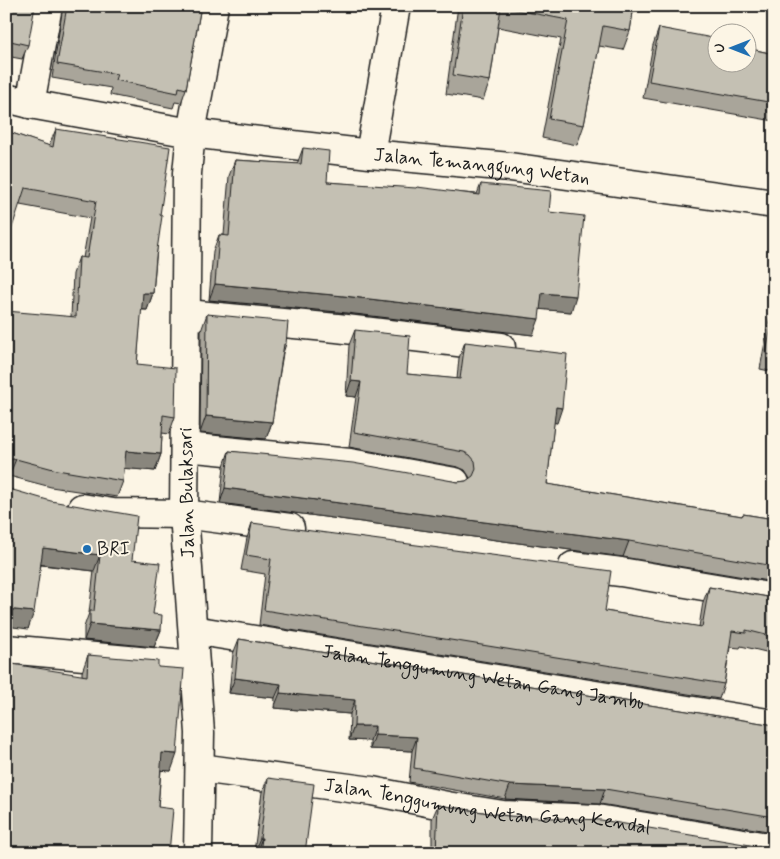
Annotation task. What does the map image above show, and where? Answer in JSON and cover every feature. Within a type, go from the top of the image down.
[{"type":"street","points":[[18,101],[48,6]]},
{"type":"street","name":"Jalan Bulaksari","points":[[198,853],[200,768],[193,630],[184,514],[189,151],[214,6]]},
{"type":"street","points":[[370,154],[396,6]]},
{"type":"street","name":"Jalan Temanggung Wetan","points":[[18,101],[189,151],[370,154],[510,167],[774,204]]},
{"type":"street","points":[[186,314],[346,329],[527,350]]},
{"type":"street","points":[[185,447],[350,463],[455,482]]},
{"type":"street","points":[[57,504],[113,513],[184,514],[310,531]]},
{"type":"street","points":[[553,563],[621,572],[774,598]]},
{"type":"street","name":"Jalan Tenggumung Wetan Gang Jambu","points":[[193,630],[774,724]]},
{"type":"street","points":[[6,649],[195,666]]},
{"type":"street","name":"Jalan Tenggumung Wetan Gang Kendal","points":[[200,768],[372,791],[503,815],[597,819],[774,848]]},
{"type":"building","points":[[6,6],[35,6],[28,45],[6,40]]},
{"type":"building","points":[[67,6],[201,6],[186,89],[179,87],[178,93],[115,80],[117,74],[57,64]]},
{"type":"building","points":[[463,6],[634,6],[630,31],[603,26],[584,125],[549,119],[568,20],[501,7],[490,81],[453,75]]},
{"type":"building","points":[[659,28],[708,37],[708,72],[758,72],[758,51],[774,54],[774,103],[649,81]]},
{"type":"building","points":[[56,129],[170,147],[160,215],[162,216],[153,293],[143,293],[137,364],[176,368],[175,417],[163,415],[161,454],[126,451],[123,481],[57,470],[16,459],[6,460],[6,311],[76,317],[79,257],[87,258],[96,201],[25,188],[6,246],[6,131],[53,147]]},
{"type":"building","points":[[303,148],[329,151],[327,182],[417,187],[480,195],[481,184],[551,191],[549,212],[584,216],[576,296],[542,293],[539,319],[344,296],[215,284],[219,235],[229,236],[235,160],[301,164]]},
{"type":"building","points":[[774,309],[774,355],[766,354]]},
{"type":"building","points":[[207,314],[288,322],[286,344],[284,344],[272,422],[206,416]]},
{"type":"building","points":[[355,330],[410,336],[407,374],[460,379],[465,342],[567,354],[562,408],[556,407],[547,484],[742,516],[743,514],[774,519],[774,566],[629,541],[225,488],[229,451],[353,463],[458,482],[466,481],[473,476],[476,469],[475,461],[464,452],[354,432],[361,382],[351,381]]},
{"type":"building","points":[[6,488],[51,501],[137,516],[132,560],[160,563],[153,614],[162,615],[161,630],[90,624],[90,611],[94,611],[100,555],[43,548],[34,612],[6,609]]},
{"type":"building","points":[[252,523],[611,571],[605,611],[702,627],[709,587],[774,598],[774,637],[746,630],[746,633],[732,631],[724,684],[264,610],[271,559],[246,555]]},
{"type":"building","points":[[239,639],[774,725],[774,817],[605,789],[510,785],[414,768],[417,737],[375,735],[375,726],[354,726],[355,700],[280,693],[281,684],[235,678]]},
{"type":"building","points":[[88,655],[158,661],[158,667],[184,669],[177,754],[162,753],[158,807],[173,809],[169,853],[6,853],[6,663],[87,676]]},
{"type":"building","points":[[268,778],[314,784],[305,853],[260,853],[262,838],[260,838]]},
{"type":"building","points":[[438,805],[508,816],[601,820],[774,849],[774,853],[436,853]]},
{"type":"place","name":"BRI","points":[[87,549]]}]
